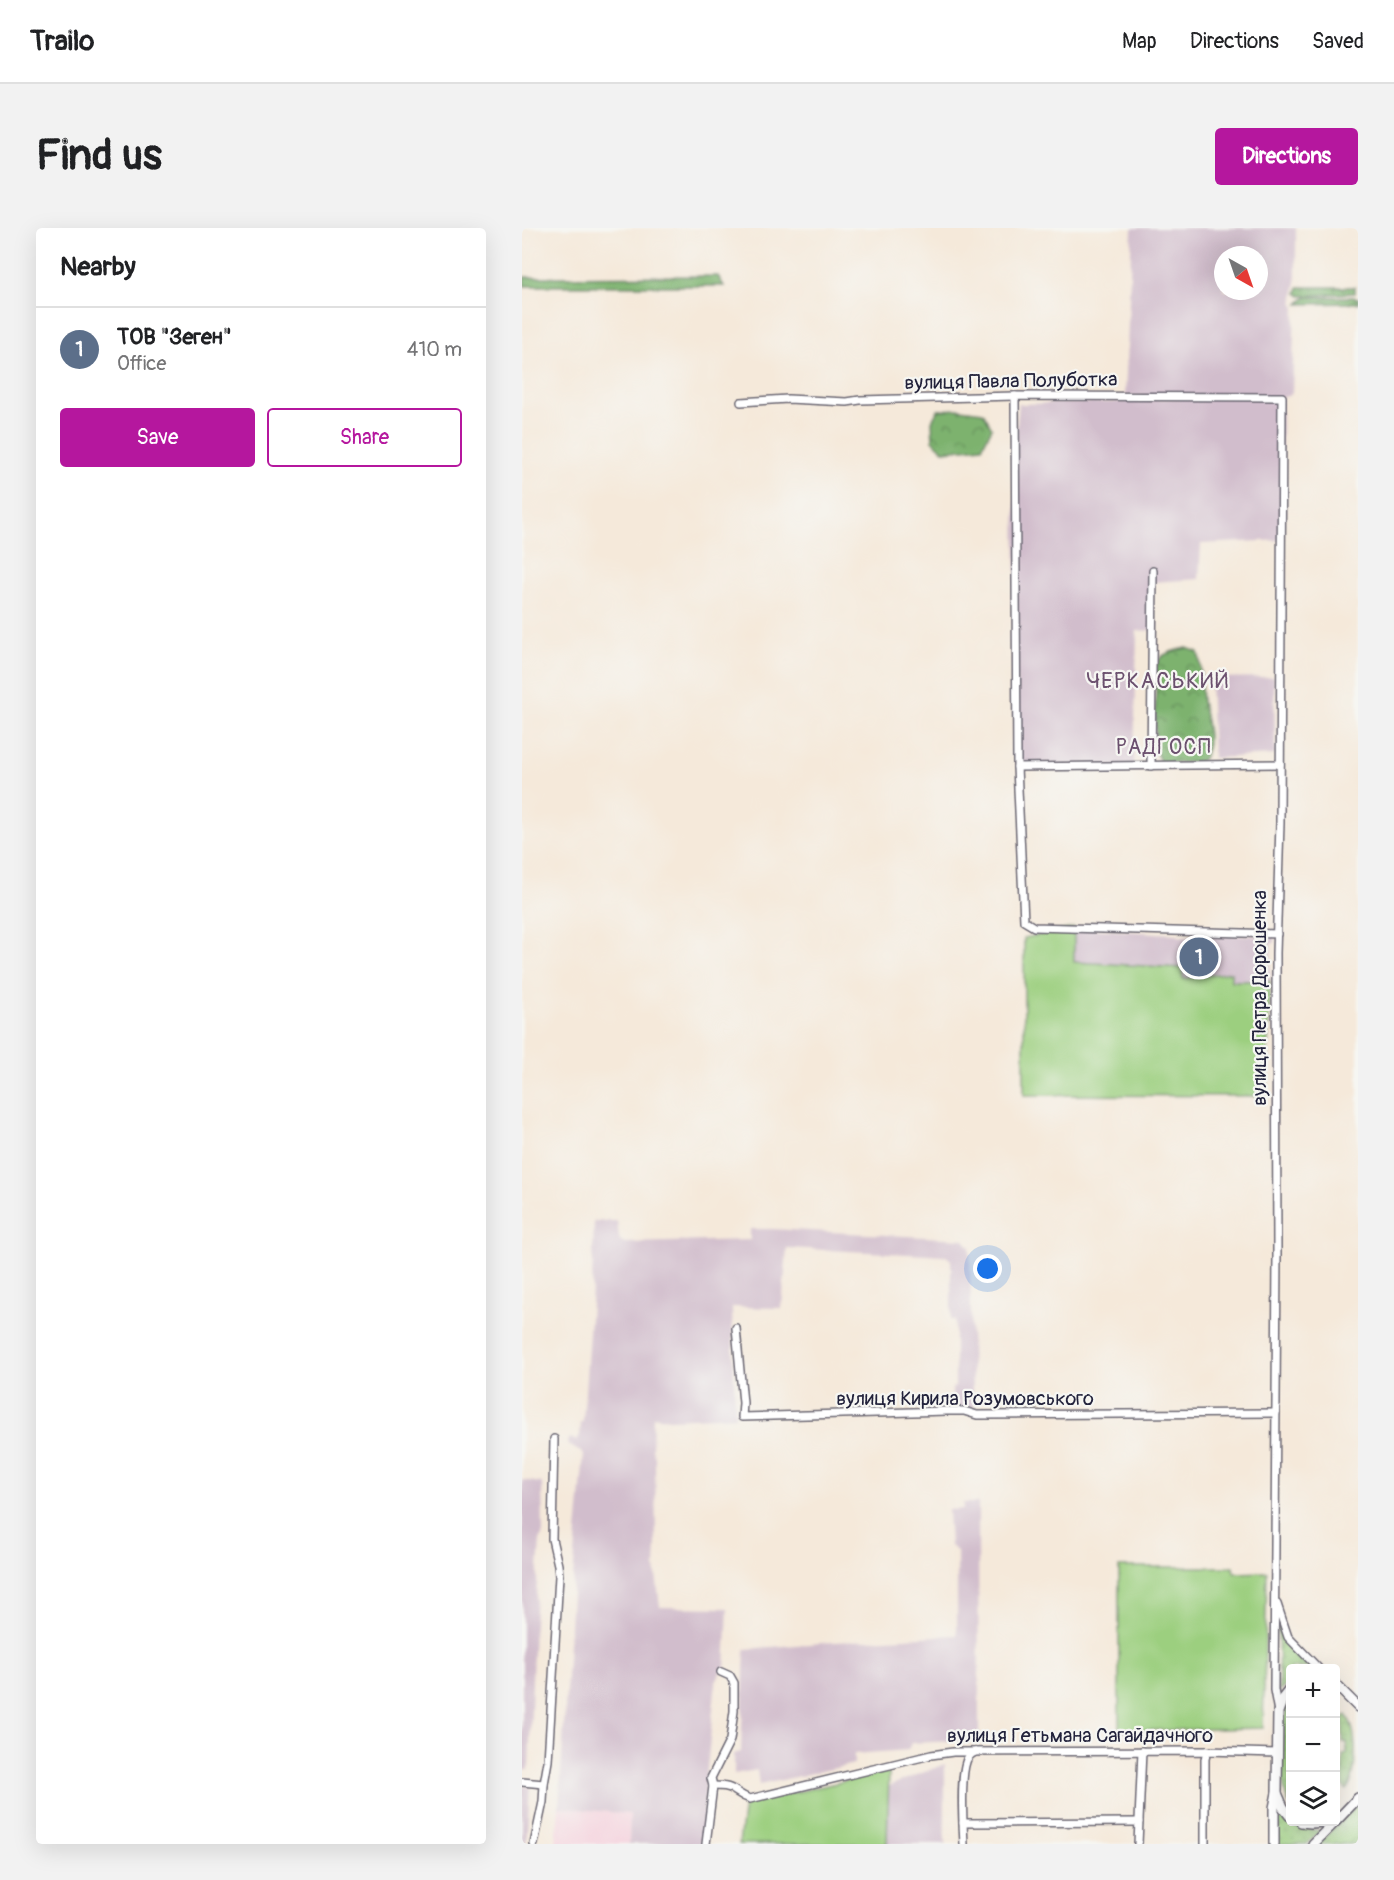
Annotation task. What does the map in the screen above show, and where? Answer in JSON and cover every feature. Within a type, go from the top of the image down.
[{"type":"main road","points":[[1340,1690],[1357,1706],[1358,1717]]},
{"type":"main road","points":[[1278,1712],[1286,1695]]},
{"type":"main road","name":"вулиця Петра Дорошенка","points":[[1274,1844],[1278,1712]]},
{"type":"main road","points":[[1340,1816],[1356,1801],[1358,1791]]},
{"type":"main road","points":[[1277,1793],[1286,1811]]},
{"type":"main road","points":[[1313,1844],[1330,1826]]},
{"type":"street","name":"вулиця Павла Полуботка","points":[[741,402],[788,399],[847,402],[1015,396],[1282,397]]},
{"type":"street","points":[[1015,396],[1017,767],[1024,921],[1034,927],[1277,934]]},
{"type":"street","name":"вулиця Петра Дорошенка","points":[[1278,1712],[1274,1690],[1282,397]]},
{"type":"street","points":[[1151,766],[1153,571]]},
{"type":"street","points":[[1017,767],[1280,764]]},
{"type":"street","name":"вулиця Кирила Розумовського","points":[[736,1328],[743,1403],[742,1417],[957,1411],[977,1415],[1276,1413]]},
{"type":"street","points":[[534,1844],[543,1802],[548,1761],[559,1571],[552,1539],[554,1439]]},
{"type":"street","name":"вулиця Петра Дорошенка","points":[[1275,1599],[1288,1637],[1314,1664]]},
{"type":"street","points":[[706,1844],[713,1786],[711,1778],[730,1740],[734,1711],[734,1683],[730,1676],[721,1672]]},
{"type":"street","points":[[964,1844],[963,1784],[966,1762],[970,1755],[977,1751]]},
{"type":"street","name":"вулиця Гетьмана Сагайдачного","points":[[713,1786],[734,1789],[743,1797],[750,1799],[931,1755],[977,1751],[1277,1753]]},
{"type":"street","points":[[1138,1844],[1142,1751]]},
{"type":"street","points":[[1205,1844],[1205,1759],[1207,1751]]},
{"type":"street","points":[[522,1782],[544,1784]]},
{"type":"street","points":[[963,1823],[1139,1822]]},
{"type":"shaded area","points":[[1132,228],[1296,228],[1292,393],[1282,397],[1281,540],[1201,544],[1199,579],[1153,582],[1153,630],[1137,631],[1134,766],[1017,767],[1015,447],[1019,404],[1113,402],[1190,397],[1125,396]]},
{"type":"shaded area","points":[[1274,677],[1275,755],[1213,758],[1210,678]]},
{"type":"shaded area","points":[[1074,928],[1173,934],[1182,937],[1275,935],[1275,943],[1271,943],[1270,981],[1231,981],[1231,972],[1182,979],[1182,968],[1074,962]]},
{"type":"shaded area","points":[[594,1221],[617,1221],[619,1238],[622,1243],[750,1240],[750,1229],[772,1229],[963,1239],[970,1247],[974,1408],[952,1408],[952,1388],[955,1387],[955,1320],[951,1320],[951,1260],[946,1256],[787,1248],[782,1308],[732,1307],[735,1416],[669,1419],[653,1416],[655,1566],[660,1607],[728,1608],[725,1670],[721,1672],[716,1681],[702,1844],[629,1844],[630,1814],[559,1807],[573,1577],[584,1454],[567,1444],[570,1438],[577,1441],[581,1422],[583,1422]]},
{"type":"shaded area","points":[[522,1480],[542,1483],[543,1533],[540,1541],[534,1623],[529,1769],[522,1769]]},
{"type":"shaded area","points":[[963,1503],[978,1503],[979,1740],[911,1743],[908,1750],[854,1754],[854,1764],[759,1785],[757,1770],[734,1774],[734,1754],[741,1752],[745,1649],[957,1635],[957,1551],[950,1546],[948,1510],[963,1509]]},
{"type":"shaded area","points":[[945,1764],[945,1844],[887,1844],[889,1786]]},
{"type":"shaded area","points":[[522,1786],[530,1787],[526,1844],[522,1844]]},
{"type":"shaded area","points":[[559,1807],[630,1814],[629,1844],[556,1844]]},
{"type":"green space","points":[[718,276],[724,286],[524,286],[524,277]]},
{"type":"green space","points":[[1299,287],[1355,287],[1355,293],[1301,296],[1297,293]]},
{"type":"green space","points":[[1308,297],[1355,297],[1358,298],[1358,303],[1299,304]]},
{"type":"green space","points":[[960,409],[983,412],[992,428],[982,447],[944,451],[933,441],[932,421],[938,410]]},
{"type":"green space","points":[[1187,648],[1198,652],[1200,658],[1202,701],[1208,732],[1207,748],[1200,762],[1160,762],[1155,749],[1156,664],[1165,654]]},
{"type":"green space","points":[[1074,928],[1074,962],[1182,968],[1183,979],[1231,972],[1231,981],[1270,981],[1266,1096],[1024,1095],[1024,938]]},
{"type":"green space","points":[[1119,1567],[1233,1567],[1234,1573],[1267,1572],[1263,1728],[1119,1731]]},
{"type":"green space","points":[[1278,1623],[1289,1645],[1308,1664],[1286,1664],[1286,1685],[1279,1692]]},
{"type":"green space","points":[[1286,1709],[1286,1796],[1282,1769]]},
{"type":"green space","points":[[1346,1715],[1353,1731],[1355,1753],[1353,1775],[1346,1790],[1343,1786],[1343,1755],[1347,1754],[1347,1742],[1343,1742],[1343,1717]]},
{"type":"green space","points":[[889,1771],[887,1844],[739,1844],[744,1804]]},
{"type":"green space","points":[[1358,1804],[1358,1844],[1318,1844],[1336,1826],[1340,1826],[1340,1822]]},
{"type":"green space","points":[[1278,1813],[1286,1820],[1286,1826],[1321,1831],[1307,1844],[1278,1844]]},
{"type":"place","name":"ТОВ \"Зеген\"","points":[[1199,957]]},
{"type":"district","name":"ЧЕРКАСЬКИЙ","points":[[1158,681]]},
{"type":"district","name":"РАДГОСП","points":[[1164,747]]}]
